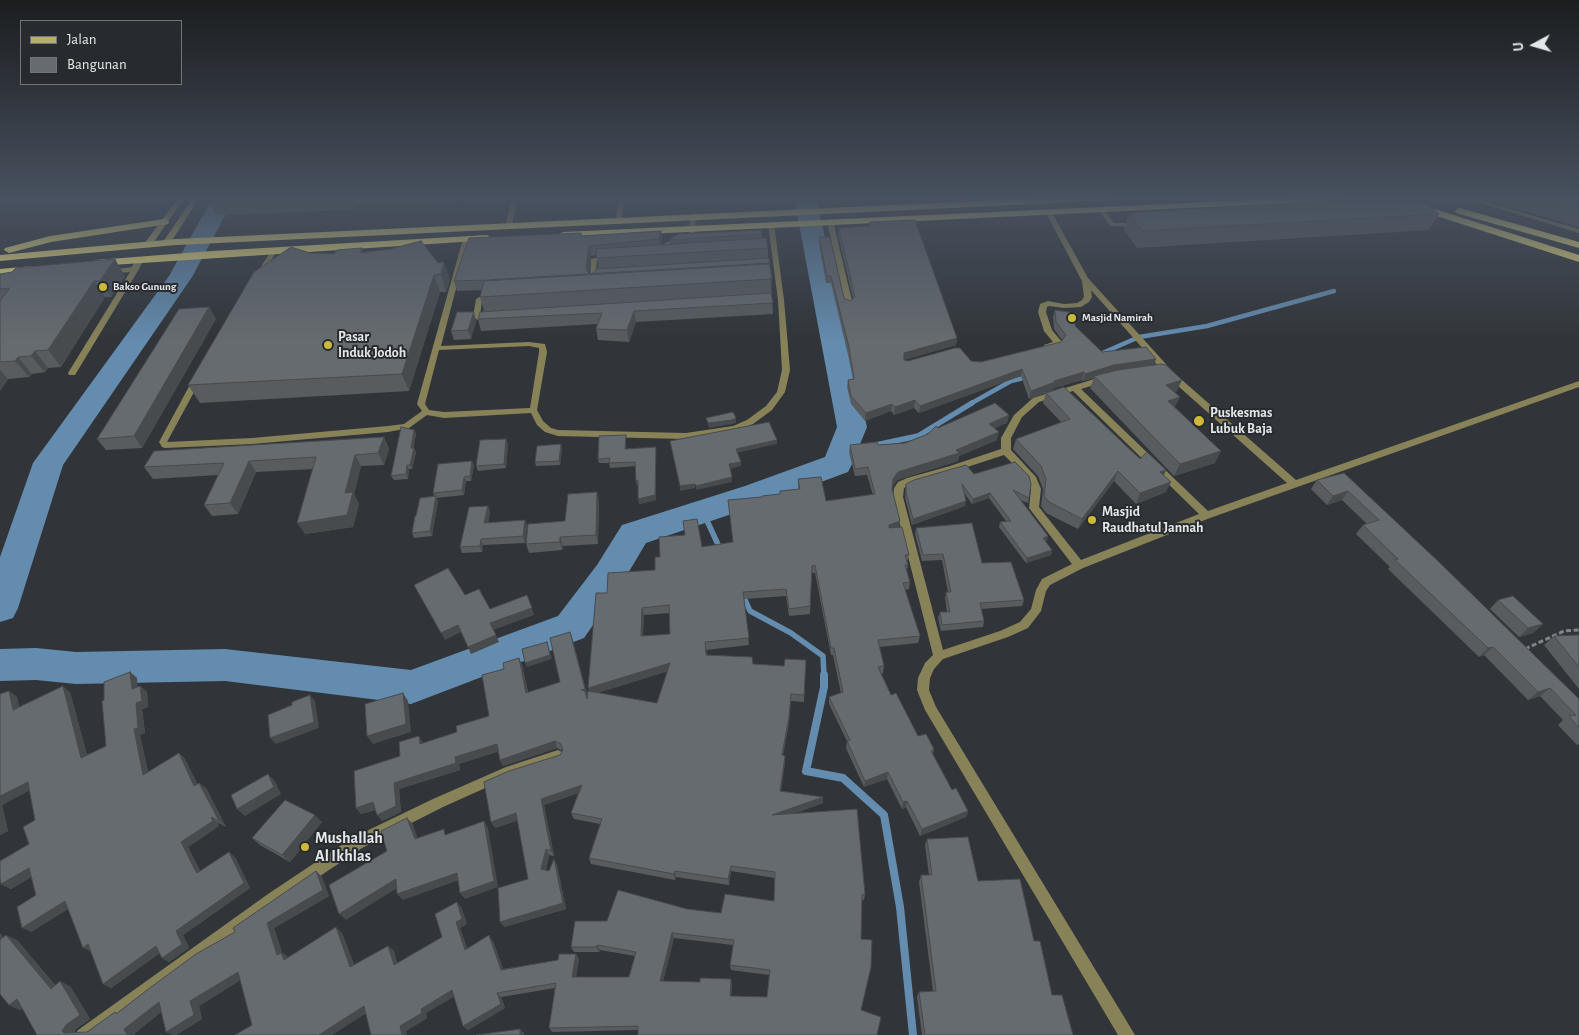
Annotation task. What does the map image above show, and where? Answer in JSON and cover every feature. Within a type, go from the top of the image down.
[{"type":"highway","points":[[0,252],[28,245]]},
{"type":"highway","points":[[0,258],[134,245]]},
{"type":"highway","points":[[85,264],[138,264],[168,257],[360,245]]},
{"type":"highway","points":[[1537,245],[1579,258]]},
{"type":"highway","points":[[0,272],[47,268]]},
{"type":"street","points":[[834,245],[849,305]]},
{"type":"street","points":[[1067,245],[1085,279],[1171,375],[1296,484]]},
{"type":"street","points":[[97,273],[138,264]]},
{"type":"street","points":[[72,373],[138,264]]},
{"type":"street","points":[[1038,350],[1057,344],[1057,340],[1048,330],[1042,312],[1043,306],[1048,303],[1064,306],[1085,302],[1088,297],[1085,279]]},
{"type":"street","points":[[1156,371],[1171,375]]},
{"type":"street","points":[[1079,565],[1034,508],[1036,489],[1033,479],[1006,451],[1006,438],[1018,415],[1036,400],[1112,377]]},
{"type":"street","points":[[1127,1035],[931,710],[923,690],[924,678],[929,666],[939,656],[1024,626],[1036,611],[1040,590],[1046,582],[1079,565],[1206,516],[1296,484],[1337,473],[1579,384]]},
{"type":"street","points":[[1074,388],[1206,516]]},
{"type":"street","points":[[939,656],[898,497],[898,488],[910,480],[952,469],[1006,451]]},
{"type":"street","points":[[83,1035],[273,899],[357,844],[438,803],[510,771],[558,756]]},
{"type":"lane","points":[[426,412],[421,404],[464,245]]},
{"type":"lane","points":[[664,253],[667,245]]},
{"type":"lane","points":[[437,348],[529,344],[542,346],[543,352],[533,410],[536,418],[548,430],[558,433],[593,436],[686,436],[734,428],[750,422],[769,408],[781,392],[786,370],[782,300],[773,246],[763,247]]},
{"type":"lane","points":[[254,284],[274,251]]},
{"type":"lane","points":[[652,254],[674,253]]},
{"type":"lane","points":[[592,289],[594,258],[618,256]]},
{"type":"lane","points":[[767,264],[776,264]]},
{"type":"lane","points":[[593,275],[602,275]]},
{"type":"lane","points":[[768,278],[778,277]]},
{"type":"lane","points":[[582,290],[602,288]]},
{"type":"lane","points":[[497,294],[487,294],[479,299],[476,317],[480,319],[500,318]]},
{"type":"lane","points":[[772,300],[782,300]]},
{"type":"lane","points":[[200,374],[171,424],[163,442],[165,445],[252,441],[388,429],[406,426],[426,412],[444,415],[533,410]]},
{"type":"path","points":[[1522,651],[1564,631],[1579,630]]},
{"type":"building","name":"Pasar Induk Jodoh","points":[[405,245],[424,245],[438,263],[444,262],[441,274],[434,275],[402,374],[188,385],[254,272],[291,247],[310,253],[334,254],[337,250],[362,248],[360,253]]},
{"type":"building","points":[[466,245],[596,245],[589,246],[586,270],[590,274],[454,281]]},
{"type":"building","points":[[654,245],[767,245],[768,248],[596,258],[597,249]]},
{"type":"building","points":[[821,245],[832,245],[844,298],[850,301],[855,297],[843,245],[924,245],[957,338],[904,353],[904,360],[908,361],[960,348],[971,361],[981,362],[1061,342],[1066,335],[1056,322],[1055,310],[1076,313],[1075,326],[1102,352],[1146,347],[1156,359],[1114,365],[1085,374],[1084,372],[1054,381],[1031,391],[1022,369],[920,406],[915,400],[895,407],[892,404],[866,413],[851,396],[848,380],[854,379],[849,347],[831,276],[827,276]]},
{"type":"building","points":[[769,258],[770,263],[591,274],[596,269]]},
{"type":"building","points":[[115,259],[100,281],[94,281],[48,350],[35,351],[31,356],[18,357],[15,361],[0,362],[0,301],[10,288],[0,289],[0,274],[12,272],[16,268]]},
{"type":"building","points":[[769,264],[772,277],[770,279],[480,297],[484,281]]},
{"type":"building","points":[[771,293],[773,303],[634,311],[627,330],[596,329],[602,313],[478,319],[480,312]]},
{"type":"building","points":[[209,307],[134,436],[97,439],[179,309]]},
{"type":"building","points":[[457,312],[474,312],[468,330],[451,331]]},
{"type":"building","points":[[1161,364],[1166,365],[1182,380],[1166,385],[1180,397],[1168,401],[1221,451],[1180,464],[1094,376],[1118,370]]},
{"type":"building","points":[[1064,387],[1140,459],[1147,452],[1166,470],[1160,472],[1171,482],[1140,493],[1118,471],[1082,519],[1049,502],[1044,496],[1046,479],[1041,466],[1016,439],[1070,419],[1046,393]]},
{"type":"building","points":[[995,403],[1009,415],[989,424],[999,432],[956,450],[959,453],[898,472],[893,479],[892,489],[900,521],[889,525],[889,528],[902,527],[909,555],[905,555],[908,565],[905,565],[910,582],[903,583],[920,636],[878,640],[884,666],[878,667],[891,695],[896,693],[918,736],[926,734],[934,749],[931,751],[952,790],[956,788],[968,811],[922,829],[907,801],[903,802],[888,772],[865,781],[847,741],[850,740],[829,697],[843,692],[834,648],[831,648],[815,565],[812,566],[810,606],[789,609],[786,589],[743,592],[749,638],[705,642],[706,655],[752,657],[753,664],[784,666],[785,659],[806,660],[804,695],[791,694],[782,755],[785,756],[780,791],[823,797],[772,815],[857,809],[865,894],[862,895],[861,939],[872,940],[871,967],[861,1010],[881,1017],[877,1035],[638,1035],[638,1026],[549,1028],[556,983],[497,993],[501,1004],[463,1026],[452,990],[421,1009],[422,1013],[400,1026],[402,1035],[371,1035],[364,1006],[319,1035],[235,1035],[252,1025],[238,972],[190,1001],[194,1015],[166,1032],[159,1002],[124,1029],[127,1035],[37,1035],[17,999],[9,1005],[0,994],[0,940],[6,935],[51,989],[60,981],[80,1015],[66,1025],[62,1031],[64,1033],[87,1032],[115,1012],[116,1014],[196,954],[235,932],[233,928],[316,871],[323,890],[267,923],[277,955],[281,953],[284,960],[336,927],[350,967],[388,946],[394,965],[442,937],[435,914],[457,902],[462,919],[456,922],[465,950],[489,935],[501,970],[558,960],[559,954],[576,954],[572,977],[629,977],[636,952],[597,945],[596,947],[571,947],[575,921],[607,921],[618,890],[687,909],[721,913],[725,894],[774,901],[775,872],[731,866],[728,879],[675,871],[674,874],[589,858],[602,819],[571,813],[582,785],[541,799],[551,851],[546,849],[541,869],[549,871],[554,859],[563,903],[500,922],[498,888],[528,879],[516,813],[491,822],[484,782],[509,771],[560,755],[563,750],[561,744],[555,741],[500,760],[497,744],[455,757],[456,763],[394,783],[396,806],[377,815],[373,802],[356,808],[354,771],[400,756],[399,742],[419,736],[420,744],[457,732],[456,726],[489,716],[482,675],[504,669],[503,663],[519,658],[526,693],[560,682],[550,638],[570,632],[585,689],[581,690],[585,691],[587,699],[588,691],[657,703],[670,663],[588,688],[596,593],[607,593],[608,573],[655,570],[655,557],[660,557],[659,537],[685,535],[683,521],[697,519],[702,547],[733,542],[728,500],[762,497],[780,494],[780,491],[800,489],[798,479],[821,477],[826,501],[875,494],[868,467],[855,469],[850,445],[877,442],[878,445],[905,443],[928,434],[936,426],[938,428]],"holes":[[[669,605],[670,634],[641,636],[642,608]],[[672,933],[734,940],[730,965],[770,970],[767,997],[730,996],[731,979],[700,978],[700,982],[660,981]]]},
{"type":"building","points":[[733,412],[736,418],[732,420],[708,423],[706,418]]},
{"type":"building","points":[[769,422],[777,440],[736,449],[741,462],[729,464],[732,477],[696,486],[695,484],[680,486],[670,441]]},
{"type":"building","points":[[401,427],[414,430],[411,448],[414,448],[410,465],[407,465],[406,474],[391,476]]},
{"type":"building","points":[[626,435],[625,449],[656,447],[655,495],[638,499],[638,480],[636,481],[635,462],[609,463],[610,458],[598,459],[599,436]]},
{"type":"building","points":[[384,437],[378,453],[355,455],[345,493],[353,492],[347,515],[297,523],[316,457],[249,461],[230,503],[204,505],[224,463],[144,467],[154,451]]},
{"type":"building","points":[[506,439],[504,464],[476,466],[480,440]]},
{"type":"building","points":[[561,444],[559,461],[535,462],[537,446]]},
{"type":"building","points":[[472,461],[470,476],[464,477],[462,490],[433,493],[438,464]]},
{"type":"building","points":[[1015,462],[1029,476],[1031,484],[1029,498],[1013,490],[1048,536],[1043,538],[1052,550],[1027,558],[1000,522],[1011,521],[990,493],[973,499],[962,484],[966,501],[913,519],[906,492],[906,484],[966,465],[974,474]]},
{"type":"building","points":[[1344,473],[1440,563],[1579,699],[1579,728],[1569,716],[1576,715],[1550,688],[1538,692],[1493,647],[1488,648],[1395,560],[1398,559],[1363,525],[1379,520],[1348,491],[1333,496],[1317,480]]},
{"type":"building","points":[[597,492],[596,535],[560,537],[560,542],[526,544],[528,524],[565,521],[568,494]]},
{"type":"building","points":[[436,496],[430,531],[412,533],[420,498]]},
{"type":"building","points":[[488,506],[484,523],[525,520],[523,536],[481,539],[480,546],[460,547],[469,507]]},
{"type":"building","points":[[972,523],[982,563],[1011,562],[1024,600],[980,603],[984,621],[942,625],[940,612],[950,612],[946,592],[951,592],[943,554],[923,555],[916,528]]},
{"type":"building","points":[[448,568],[465,595],[479,589],[490,609],[527,595],[532,608],[490,623],[496,635],[468,647],[458,625],[441,633],[414,585]]},
{"type":"building","points":[[1513,596],[1543,624],[1528,628],[1498,600]]},
{"type":"building","points":[[1579,635],[1579,667],[1554,636]]},
{"type":"building","points":[[547,642],[550,655],[525,663],[522,649]]},
{"type":"building","points":[[130,672],[132,689],[140,686],[142,701],[136,703],[138,728],[134,729],[143,775],[179,753],[194,786],[199,783],[219,821],[211,817],[213,821],[181,842],[194,868],[197,873],[229,852],[244,883],[176,931],[182,944],[162,958],[156,946],[103,984],[88,944],[83,948],[65,901],[22,928],[17,907],[36,895],[29,868],[1,884],[0,861],[29,844],[23,827],[35,820],[28,782],[0,796],[0,694],[9,691],[13,710],[63,686],[81,758],[106,746],[102,701],[104,700],[104,682]]},
{"type":"building","points":[[403,693],[406,724],[367,736],[365,704]]},
{"type":"building","points":[[310,695],[314,722],[270,738],[268,715]]},
{"type":"building","points":[[268,774],[274,787],[237,809],[231,795]]},
{"type":"building","points":[[285,800],[315,815],[282,855],[252,838]]},
{"type":"building","points":[[407,818],[415,839],[444,829],[445,835],[484,821],[494,881],[460,893],[457,873],[397,894],[396,879],[339,914],[329,885],[387,851],[381,831]]},
{"type":"building","points":[[968,837],[978,881],[1020,879],[1034,941],[1040,941],[1052,995],[1062,995],[1073,1035],[925,1035],[919,992],[936,991],[921,875],[932,875],[927,839]]},
{"type":"building","points":[[520,1029],[520,1035],[476,1035]]},
{"type":"waterway","points":[[0,608],[48,463],[180,277],[197,245]]},
{"type":"waterway","points":[[0,665],[36,664],[76,668],[225,665],[411,687],[571,627],[609,575],[634,534],[756,494],[837,464],[852,427],[815,245]]},
{"type":"waterway","points":[[1098,355],[1139,337],[1207,326],[1334,291]]},
{"type":"waterway","points":[[970,404],[1011,381],[1028,377]]},
{"type":"waterway","points":[[871,446],[918,436],[972,403]]},
{"type":"waterway","points":[[841,453],[855,450]]},
{"type":"waterway","points":[[703,512],[721,551]]},
{"type":"waterway","points":[[742,593],[750,611],[791,633],[823,656],[824,676]]},
{"type":"waterway","points":[[824,676],[824,687],[806,771],[843,778],[884,815],[900,907],[913,1035]]},
{"type":"place","name":"Bakso Gunung","points":[[103,287]]},
{"type":"place","name":"Masjid Namirah","points":[[1072,318]]},
{"type":"place","name":"Pasar Induk Jodoh","points":[[328,345]]},
{"type":"place","name":"Puskesmas Lubuk Baja","points":[[1199,421]]},
{"type":"place","name":"Masjid Raudhatul Jannah","points":[[1092,520]]},
{"type":"place","name":"Mushallah Al Ikhlas","points":[[305,847]]}]
